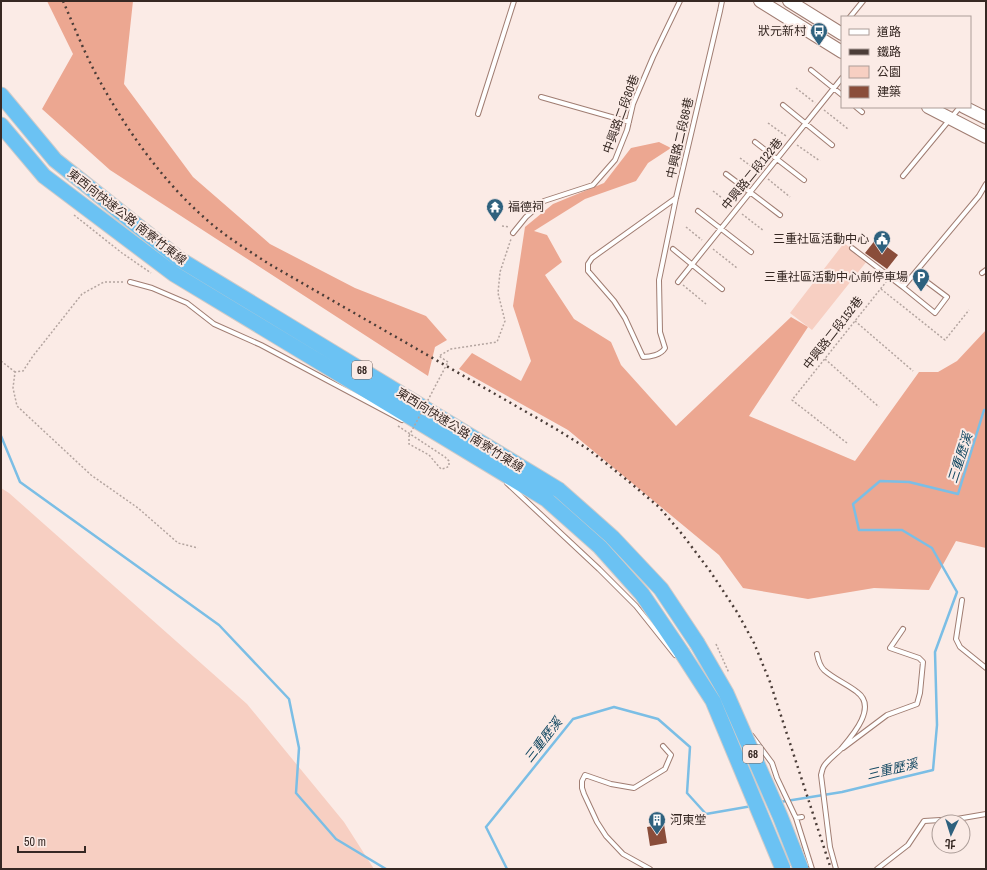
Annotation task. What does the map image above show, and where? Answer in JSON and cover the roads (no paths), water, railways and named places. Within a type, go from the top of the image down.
[{"type":"highway","name":"東西向快速公路 南寮竹東線","points":[[1,95],[54,160],[179,259],[559,490],[612,537],[661,589],[697,643],[726,692],[780,816],[801,869]]},
{"type":"highway","name":"東西向快速公路 南寮竹東線","points":[[1,125],[44,176],[174,274],[546,499],[600,548],[642,594],[681,659],[713,700],[783,869]]},
{"type":"main road","points":[[760,1],[841,51]]},
{"type":"main road","points":[[789,1],[841,31]]},
{"type":"main road","points":[[930,108],[986,137]]},
{"type":"main road","points":[[966,108],[986,118]]},
{"type":"lane","points":[[478,114],[514,1]]},
{"type":"lane","name":"中興路二段80巷","points":[[513,233],[526,217],[544,201],[593,185],[615,160],[629,122],[633,104],[653,57],[680,1]]},
{"type":"lane","name":"中興路二段88巷","points":[[676,198],[592,258],[588,264],[588,271],[614,301],[625,318],[643,357],[659,354],[665,348],[660,332],[659,280],[676,198],[722,1]]},
{"type":"lane","points":[[851,16],[863,1]]},
{"type":"lane","points":[[830,45],[841,31]]},
{"type":"lane","points":[[811,70],[841,95]]},
{"type":"lane","name":"中興路二段122巷","points":[[678,282],[841,79]]},
{"type":"lane","points":[[541,97],[629,122]]},
{"type":"lane","points":[[783,105],[832,145]]},
{"type":"lane","points":[[857,108],[862,112]]},
{"type":"lane","points":[[903,176],[959,108]]},
{"type":"lane","points":[[755,142],[804,180]]},
{"type":"lane","points":[[726,174],[780,215]]},
{"type":"lane","points":[[903,288],[979,196],[986,184]]},
{"type":"lane","points":[[698,211],[720,230],[751,252]]},
{"type":"lane","points":[[852,248],[935,313],[947,297],[915,273]]},
{"type":"lane","points":[[673,249],[722,288]]},
{"type":"lane","points":[[982,274],[986,270]]},
{"type":"lane","points":[[130,282],[152,288],[187,303],[214,324],[261,345],[405,422]]},
{"type":"lane","points":[[447,445],[483,467]]},
{"type":"lane","points":[[503,480],[599,569],[636,606],[719,703]]},
{"type":"lane","points":[[962,600],[956,639],[960,647],[986,668]]},
{"type":"lane","points":[[836,753],[887,715],[917,704],[920,693],[923,662],[919,658],[890,648],[903,629]]},
{"type":"lane","points":[[817,654],[823,670],[849,685],[860,694],[864,700],[865,709],[864,717],[824,767],[821,775],[821,785],[830,846],[836,869]]},
{"type":"lane","points":[[729,712],[744,727],[772,763],[777,778],[796,818],[812,869]]},
{"type":"lane","points":[[650,869],[623,854],[606,836],[597,822],[584,794],[582,781],[585,775],[611,784],[634,788],[665,769],[671,755],[663,746]]},
{"type":"lane","points":[[819,813],[825,811]]},
{"type":"lane","points":[[877,869],[908,845],[924,821],[957,820],[986,814]]},
{"type":"lane","points":[[796,818],[802,817]]},
{"type":"waterway","name":"三重歷溪","points":[[780,802],[842,792],[933,770],[937,725],[935,652],[957,592],[932,548],[902,530],[859,530],[853,504],[880,481],[909,482],[958,494],[984,410],[986,410]]},
{"type":"waterway","points":[[1,436],[20,482],[219,625],[289,699],[299,748],[296,793],[336,839],[386,869]]},
{"type":"waterway","name":"三重歷溪","points":[[507,869],[486,827],[573,719],[614,707],[658,719],[690,747],[687,793],[706,814],[752,806]]},
{"type":"railway","points":[[63,1],[92,67],[132,134],[175,188],[214,226],[269,264],[556,429],[588,449],[659,507],[710,571],[737,612],[754,643],[770,682],[831,869]]},
{"type":"place","name":"狀元新村","points":[[819,46]]},
{"type":"place","name":"福德祠","points":[[495,222]]},
{"type":"place","name":"三重社區活動中心","points":[[882,254]]},
{"type":"place","name":"三重社區活動中心前停車場","points":[[921,292]]},
{"type":"place","name":"河東堂","points":[[657,835]]}]
